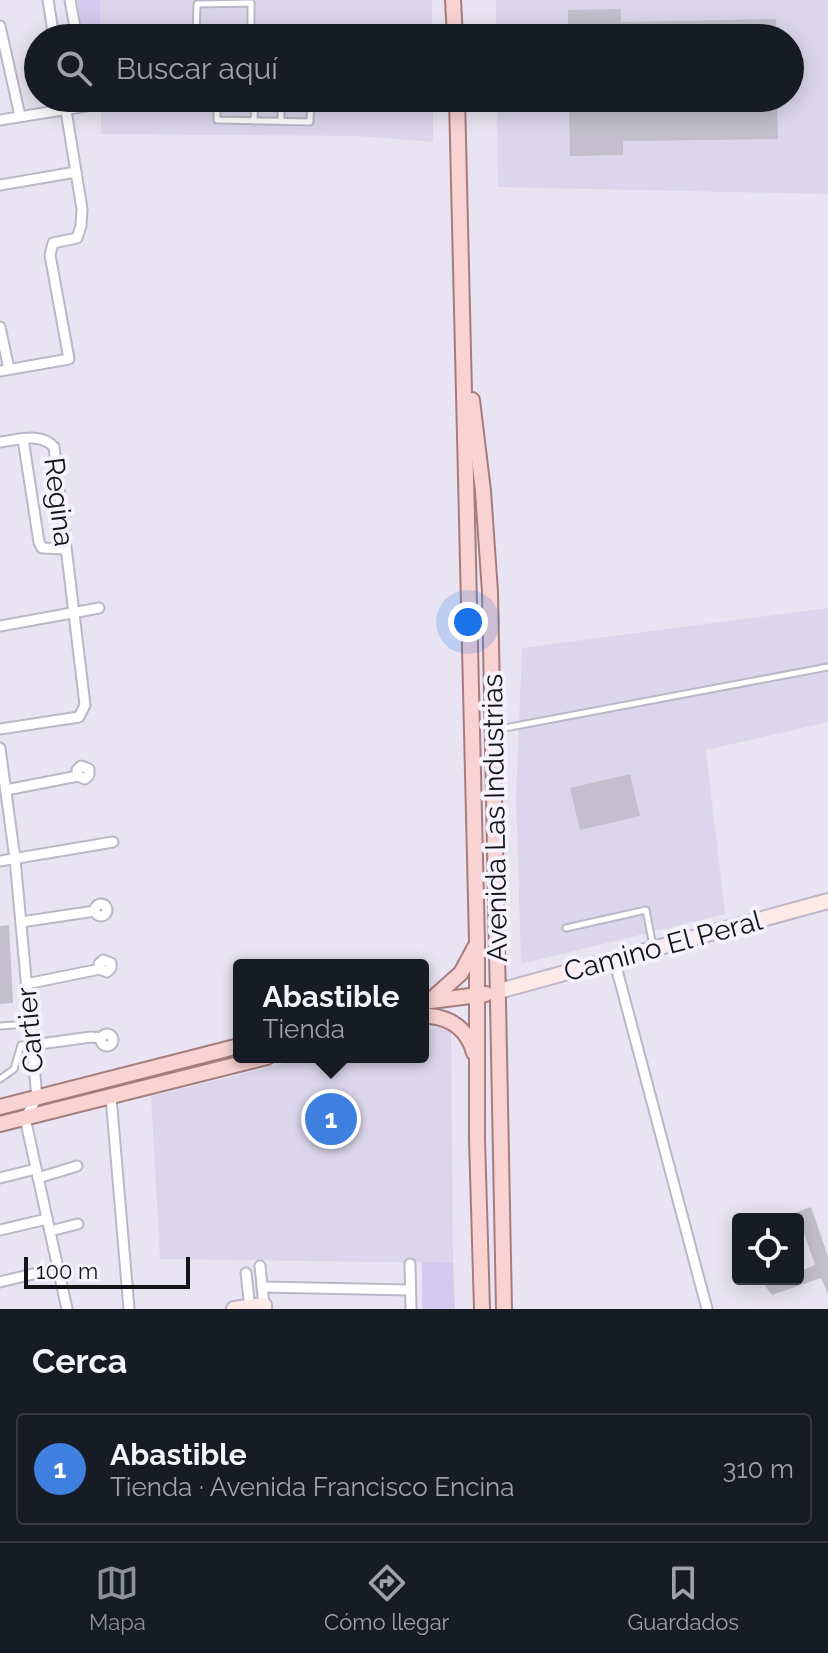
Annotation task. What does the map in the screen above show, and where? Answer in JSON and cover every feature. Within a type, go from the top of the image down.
[{"type":"main road","points":[[453,0],[454,24]]},
{"type":"main road","name":"Avenida Las Industrias","points":[[457,112],[477,942],[476,1058],[482,1309]]},
{"type":"main road","name":"Avenida Las Industrias","points":[[463,328],[487,535],[504,1309]]},
{"type":"main road","points":[[429,1006],[461,973],[477,942]]},
{"type":"main road","points":[[429,1008],[499,991]]},
{"type":"main road","points":[[429,1011],[460,1027],[476,1058]]},
{"type":"main road","points":[[0,1107],[233,1047]]},
{"type":"main road","points":[[0,1124],[243,1063]]},
{"type":"street","points":[[48,0],[52,24]]},
{"type":"street","points":[[70,0],[74,24]]},
{"type":"street","points":[[0,26],[20,116]]},
{"type":"street","points":[[0,120],[51,112]]},
{"type":"street","points":[[0,327],[5,370],[69,359],[50,248],[53,243],[79,235],[82,209],[66,112]]},
{"type":"street","points":[[0,185],[76,172]]},
{"type":"street","points":[[23,439],[39,542],[48,551],[65,549]]},
{"type":"street","name":"Regina","points":[[0,442],[45,439],[54,447],[85,705],[79,717],[0,729]]},
{"type":"street","points":[[0,626],[99,608]]},
{"type":"street","name":"Cartier","points":[[0,748],[15,859],[37,1098],[25,1118]]},
{"type":"street","points":[[6,790],[78,776]]},
{"type":"street","points":[[0,861],[113,842]]},
{"type":"street","name":"Camino El Peral","points":[[499,991],[828,901]]},
{"type":"street","points":[[21,922],[95,911]]},
{"type":"street","points":[[614,959],[707,1309]]},
{"type":"street","points":[[26,984],[100,969]]},
{"type":"street","points":[[32,1045],[101,1038]]},
{"type":"street","points":[[111,1097],[129,1309]]},
{"type":"street","points":[[25,1118],[67,1309]]},
{"type":"street","points":[[0,1178],[77,1166]]},
{"type":"street","points":[[0,1230],[47,1219]]},
{"type":"street","points":[[50,1231],[78,1224]]},
{"type":"street","points":[[410,1264],[411,1309]]},
{"type":"street","points":[[257,1308],[262,1287],[260,1266]]},
{"type":"street","points":[[0,1282],[58,1268]]},
{"type":"street","points":[[246,1273],[257,1308]]},
{"type":"street","points":[[262,1287],[410,1290]]},
{"type":"street","points":[[234,1309],[257,1308]]},
{"type":"lane","points":[[196,24],[197,4],[251,3],[251,24]]},
{"type":"lane","points":[[217,112],[217,120],[310,122],[310,112]]},
{"type":"lane","points":[[254,112],[254,121]]},
{"type":"lane","points":[[281,112],[281,121]]},
{"type":"lane","points":[[493,730],[828,667]]},
{"type":"lane","points":[[566,928],[646,910],[654,948]]},
{"type":"lane","points":[[0,1026],[30,1024]]},
{"type":"lane","points":[[0,1079],[14,1069],[21,1045],[32,1045]]},
{"type":"shaded area","points":[[77,0],[100,0],[100,24],[81,24]]},
{"type":"shaded area","points":[[100,0],[432,0],[432,24],[100,24]]},
{"type":"shaded area","points":[[496,0],[828,0],[828,194],[498,187],[497,112],[804,112],[804,24],[496,24]]},
{"type":"shaded area","points":[[101,112],[433,112],[433,142],[359,136],[101,134]]},
{"type":"shaded area","points":[[828,608],[828,722],[706,750],[725,914],[521,964],[516,796],[522,648]]},
{"type":"shaded area","points":[[439,1027],[451,1033],[453,1263],[160,1259],[151,1096],[286,1063],[429,1063],[429,1030]]},
{"type":"shaded area","points":[[422,1262],[453,1263],[455,1309],[422,1309]]},
{"type":"building","points":[[621,9],[621,22],[776,19],[776,24],[568,24],[568,10]]},
{"type":"building","points":[[569,112],[777,112],[778,139],[623,141],[623,155],[570,156]]},
{"type":"building","points":[[630,774],[640,816],[580,830],[570,788]]},
{"type":"building","points":[[9,925],[13,1003],[0,1004],[0,926]]},
{"type":"building","points":[[811,1207],[828,1256],[828,1294],[821,1278],[804,1284],[804,1270],[815,1265],[804,1233],[804,1213],[797,1212]]},
{"type":"building","points":[[764,1285],[801,1285],[772,1295]]},
{"type":"place","name":"Abastible","points":[[331,1119]]}]
